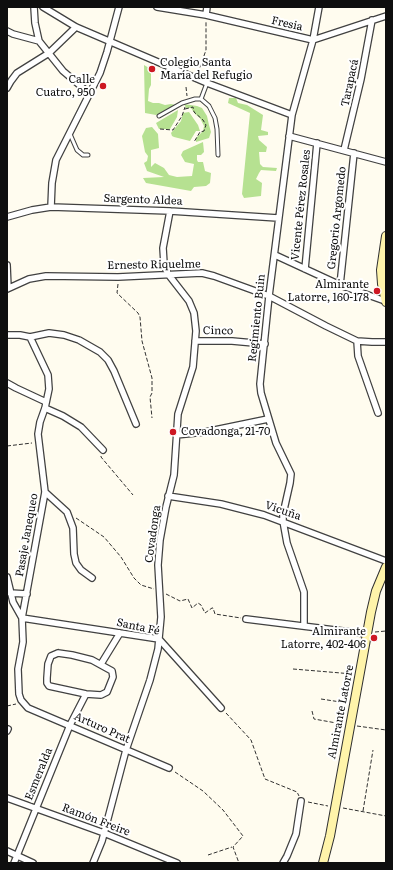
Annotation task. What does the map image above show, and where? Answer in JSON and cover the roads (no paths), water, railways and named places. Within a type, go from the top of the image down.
[{"type":"main road","points":[[386,236],[381,278],[386,301]]},
{"type":"main road","name":"Almirante Latorre","points":[[322,863],[328,846],[373,601],[386,567]]},
{"type":"street","points":[[34,7],[35,23],[39,41],[71,79],[90,94]]},
{"type":"street","points":[[43,7],[76,27],[110,42],[196,78],[292,115]]},
{"type":"street","points":[[51,207],[54,167],[62,147],[90,94],[104,63],[119,7]]},
{"type":"street","name":"Fresia","points":[[157,7],[206,15],[312,40],[386,16]]},
{"type":"street","points":[[206,15],[207,7]]},
{"type":"street","name":"Regimiento Buin","points":[[304,626],[304,592],[287,543],[283,521],[291,474],[276,443],[268,419],[260,384],[278,218],[292,115],[320,7]]},
{"type":"street","name":"Tarapacá","points":[[344,150],[361,79],[372,20]]},
{"type":"street","points":[[7,88],[18,73],[49,53],[76,27]]},
{"type":"street","points":[[7,31],[39,41]]},
{"type":"street","points":[[289,136],[386,162]]},
{"type":"street","name":"Vicente Pérez Rosales","points":[[305,269],[317,143]]},
{"type":"street","name":"Gregorio Argomedo","points":[[340,285],[354,153]]},
{"type":"street","name":"Sargento Aldea","points":[[7,217],[32,210],[51,207],[170,211],[278,218]]},
{"type":"street","name":"Covadonga","points":[[92,863],[104,833],[126,750],[153,670],[160,639],[161,604],[158,576],[158,554],[168,496],[176,461],[178,414],[193,367],[196,325],[192,307],[168,274],[164,264],[163,248],[170,211]]},
{"type":"street","points":[[275,255],[340,285],[386,301]]},
{"type":"street","points":[[7,265],[7,288]]},
{"type":"street","name":"Ernesto Riquelme","points":[[7,288],[29,278],[46,276],[118,277],[194,272],[208,274],[269,296],[326,326],[357,340],[386,342]]},
{"type":"street","points":[[7,335],[30,337],[50,333],[64,335],[78,340],[100,352],[108,360],[114,371],[136,424]]},
{"type":"street","points":[[30,337],[48,375],[49,389],[46,405]]},
{"type":"street","points":[[357,340],[358,356],[378,413]]},
{"type":"street","name":"Cinco","points":[[195,341],[232,341],[265,344]]},
{"type":"street","points":[[7,383],[77,424],[89,434],[103,450]]},
{"type":"street","name":"Pasaje Janequeo","points":[[22,618],[45,492],[38,443],[40,422],[46,405]]},
{"type":"street","points":[[176,435],[205,432],[268,419]]},
{"type":"street","points":[[45,492],[67,512],[73,528],[74,554],[76,562],[84,574],[92,578]]},
{"type":"street","name":"Vicuña","points":[[168,496],[243,509],[283,521],[386,561]]},
{"type":"street","points":[[7,576],[13,602],[22,618]]},
{"type":"street","points":[[10,593],[27,594]]},
{"type":"street","name":"Santa Fé","points":[[22,618],[160,639],[221,708]]},
{"type":"street","name":"Arturo Prat","points":[[22,618],[23,642],[18,668],[18,691],[21,700],[28,708],[169,768]]},
{"type":"street","points":[[246,619],[367,634]]},
{"type":"street","points":[[100,664],[120,633]]},
{"type":"street","points":[[56,653],[83,657],[100,664],[113,672],[113,677],[108,690],[103,695],[86,694],[49,686],[47,682],[47,673],[51,656],[56,653]]},
{"type":"street","name":"Esmeralda","points":[[14,863],[70,725],[86,694]]},
{"type":"street","name":"Ramón Freire","points":[[8,800],[36,808],[104,833],[177,863]]},
{"type":"street","points":[[283,863],[296,834],[301,801]]},
{"type":"street","points":[[7,852],[33,863]]},
{"type":"lane","points":[[201,99],[207,82]]},
{"type":"lane","points":[[158,116],[187,102],[201,99]]},
{"type":"lane","points":[[201,99],[209,106],[215,118],[218,155]]},
{"type":"lane","points":[[70,132],[78,150],[83,155],[88,155]]},
{"type":"place","name":"Colegio Santa María del Refugio","points":[[152,69]]},
{"type":"place","name":"Calle Cuatro, 950","points":[[103,86]]},
{"type":"place","name":"Almirante Latorre, 160-178","points":[[377,291]]},
{"type":"place","name":"Covadonga, 21-70","points":[[173,432]]},
{"type":"place","name":"Almirante Latorre, 402-406","points":[[374,638]]}]
